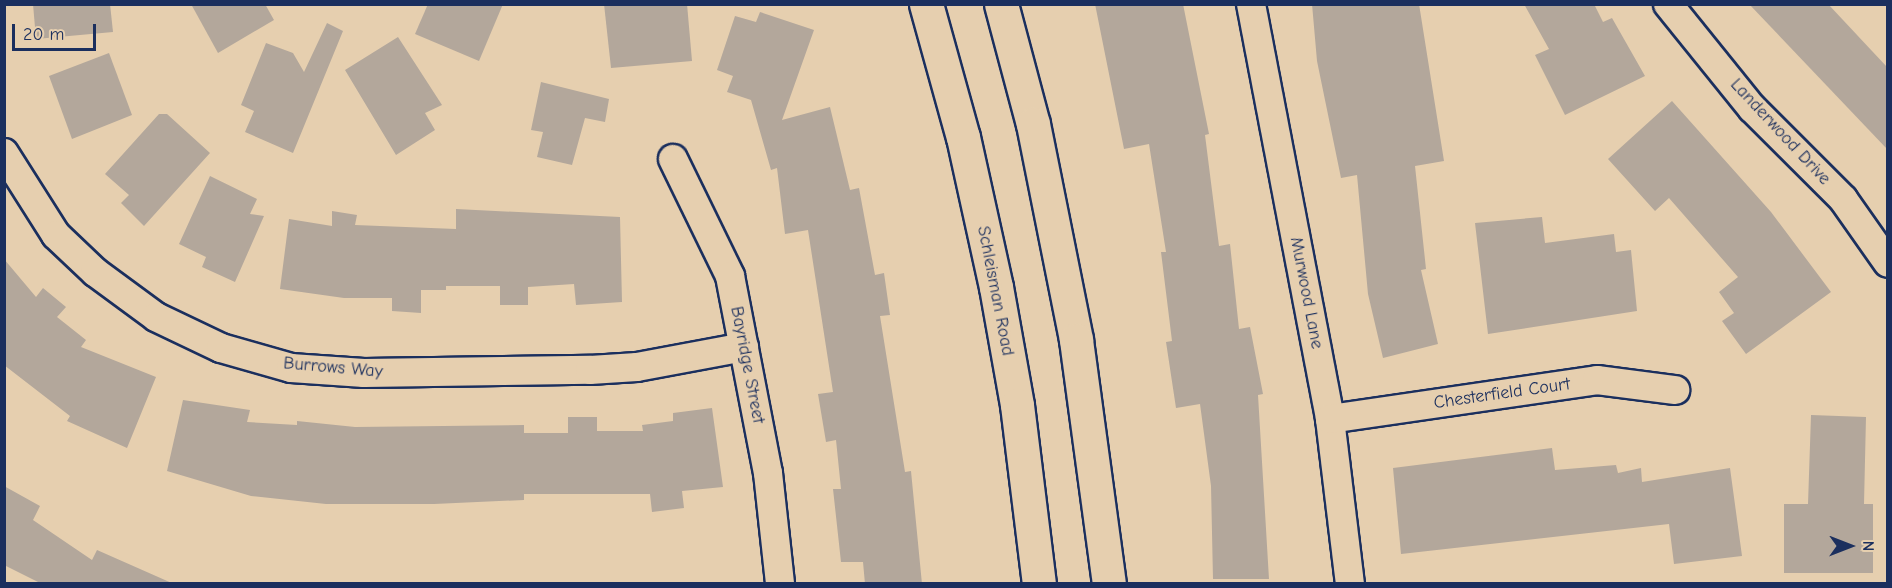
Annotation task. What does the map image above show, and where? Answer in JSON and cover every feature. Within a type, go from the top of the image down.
[{"type":"main road","name":"Schleisman Road","points":[[926,4],[963,137],[996,287],[1017,405],[1039,584]]},
{"type":"main road","points":[[1001,4],[1033,124],[1070,308],[1109,584]]},
{"type":"street","name":"Murwood Lane","points":[[1251,4],[1330,419],[1350,584]]},
{"type":"street","name":"Landerwood Drive","points":[[1668,4],[1752,108],[1843,199],[1887,263]]},
{"type":"street","name":"Burrows Way","points":[[4,153],[56,235],[95,272],[156,317],[221,348],[291,368],[364,373],[590,370],[637,367],[744,347]]},
{"type":"street","name":"Bayridge Street","points":[[673,159],[730,276],[768,473],[780,584]]},
{"type":"street","name":"Chesterfield Court","points":[[1330,419],[1597,380],[1675,390]]},
{"type":"building","points":[[33,4],[110,4],[113,32],[36,39]]},
{"type":"building","points":[[191,4],[265,4],[274,20],[218,53]]},
{"type":"building","points":[[428,4],[503,4],[479,61],[415,34]]},
{"type":"building","points":[[604,4],[687,4],[692,61],[611,68]]},
{"type":"building","points":[[1095,4],[1183,4],[1209,134],[1205,135],[1219,246],[1230,244],[1239,329],[1250,327],[1263,394],[1258,395],[1269,579],[1213,579],[1211,486],[1200,404],[1176,408],[1166,342],[1172,341],[1161,252],[1166,252],[1149,144],[1124,149]]},
{"type":"building","points":[[1312,4],[1419,4],[1444,161],[1415,166],[1426,269],[1421,270],[1438,344],[1383,358],[1368,294],[1357,175],[1341,178],[1317,61]]},
{"type":"building","points":[[1524,4],[1594,4],[1603,22],[1612,18],[1645,76],[1565,115],[1535,55],[1549,49]]},
{"type":"building","points":[[1749,4],[1828,4],[1887,67],[1887,149]]},
{"type":"building","points":[[760,12],[814,30],[782,120],[830,107],[850,190],[859,188],[875,275],[884,273],[890,315],[880,316],[905,472],[911,471],[922,584],[865,584],[863,562],[841,562],[833,489],[841,489],[836,440],[826,442],[818,394],[833,392],[808,230],[785,234],[777,168],[771,170],[751,100],[727,92],[733,76],[717,70],[735,16],[756,22]]},
{"type":"building","points":[[327,23],[343,31],[293,153],[245,132],[254,111],[241,105],[266,43],[293,53],[304,72]]},
{"type":"building","points":[[398,37],[442,105],[425,113],[435,130],[396,155],[345,70]]},
{"type":"building","points":[[109,53],[132,115],[72,139],[49,76]]},
{"type":"building","points":[[541,82],[609,99],[605,122],[585,118],[572,165],[537,157],[543,132],[531,130]]},
{"type":"building","points":[[1672,101],[1771,212],[1831,292],[1746,354],[1722,321],[1734,313],[1719,292],[1738,277],[1669,198],[1655,211],[1608,159]]},
{"type":"building","points":[[159,114],[167,114],[210,153],[144,226],[121,203],[129,195],[105,174]]},
{"type":"building","points":[[210,176],[257,199],[250,214],[264,216],[235,282],[202,267],[206,257],[179,244]]},
{"type":"building","points":[[456,209],[620,217],[622,302],[576,305],[574,284],[528,287],[528,305],[500,305],[500,286],[446,286],[446,290],[421,290],[421,313],[392,311],[392,298],[344,298],[280,289],[289,219],[332,226],[332,211],[357,215],[355,225],[456,229]]},
{"type":"building","points":[[1542,217],[1545,243],[1614,234],[1616,252],[1631,250],[1637,311],[1488,334],[1475,223]]},
{"type":"building","points":[[4,259],[36,297],[43,288],[66,307],[57,317],[86,340],[81,347],[156,377],[127,448],[67,421],[70,416],[4,365]]},
{"type":"building","points":[[183,400],[250,410],[247,422],[297,425],[297,421],[355,427],[524,425],[524,433],[568,433],[568,417],[597,417],[597,431],[643,431],[642,425],[673,421],[673,413],[712,408],[723,487],[682,491],[684,508],[652,512],[650,494],[524,494],[524,500],[434,504],[326,504],[251,496],[167,471]]},
{"type":"building","points":[[1811,415],[1866,417],[1864,504],[1873,504],[1873,573],[1784,573],[1784,504],[1808,504]]},
{"type":"building","points":[[1552,448],[1555,470],[1616,465],[1618,473],[1641,468],[1642,482],[1730,468],[1742,556],[1674,564],[1669,524],[1401,554],[1393,468]]},
{"type":"building","points":[[4,486],[40,506],[33,520],[92,560],[97,550],[174,584],[42,584],[4,565]]}]
